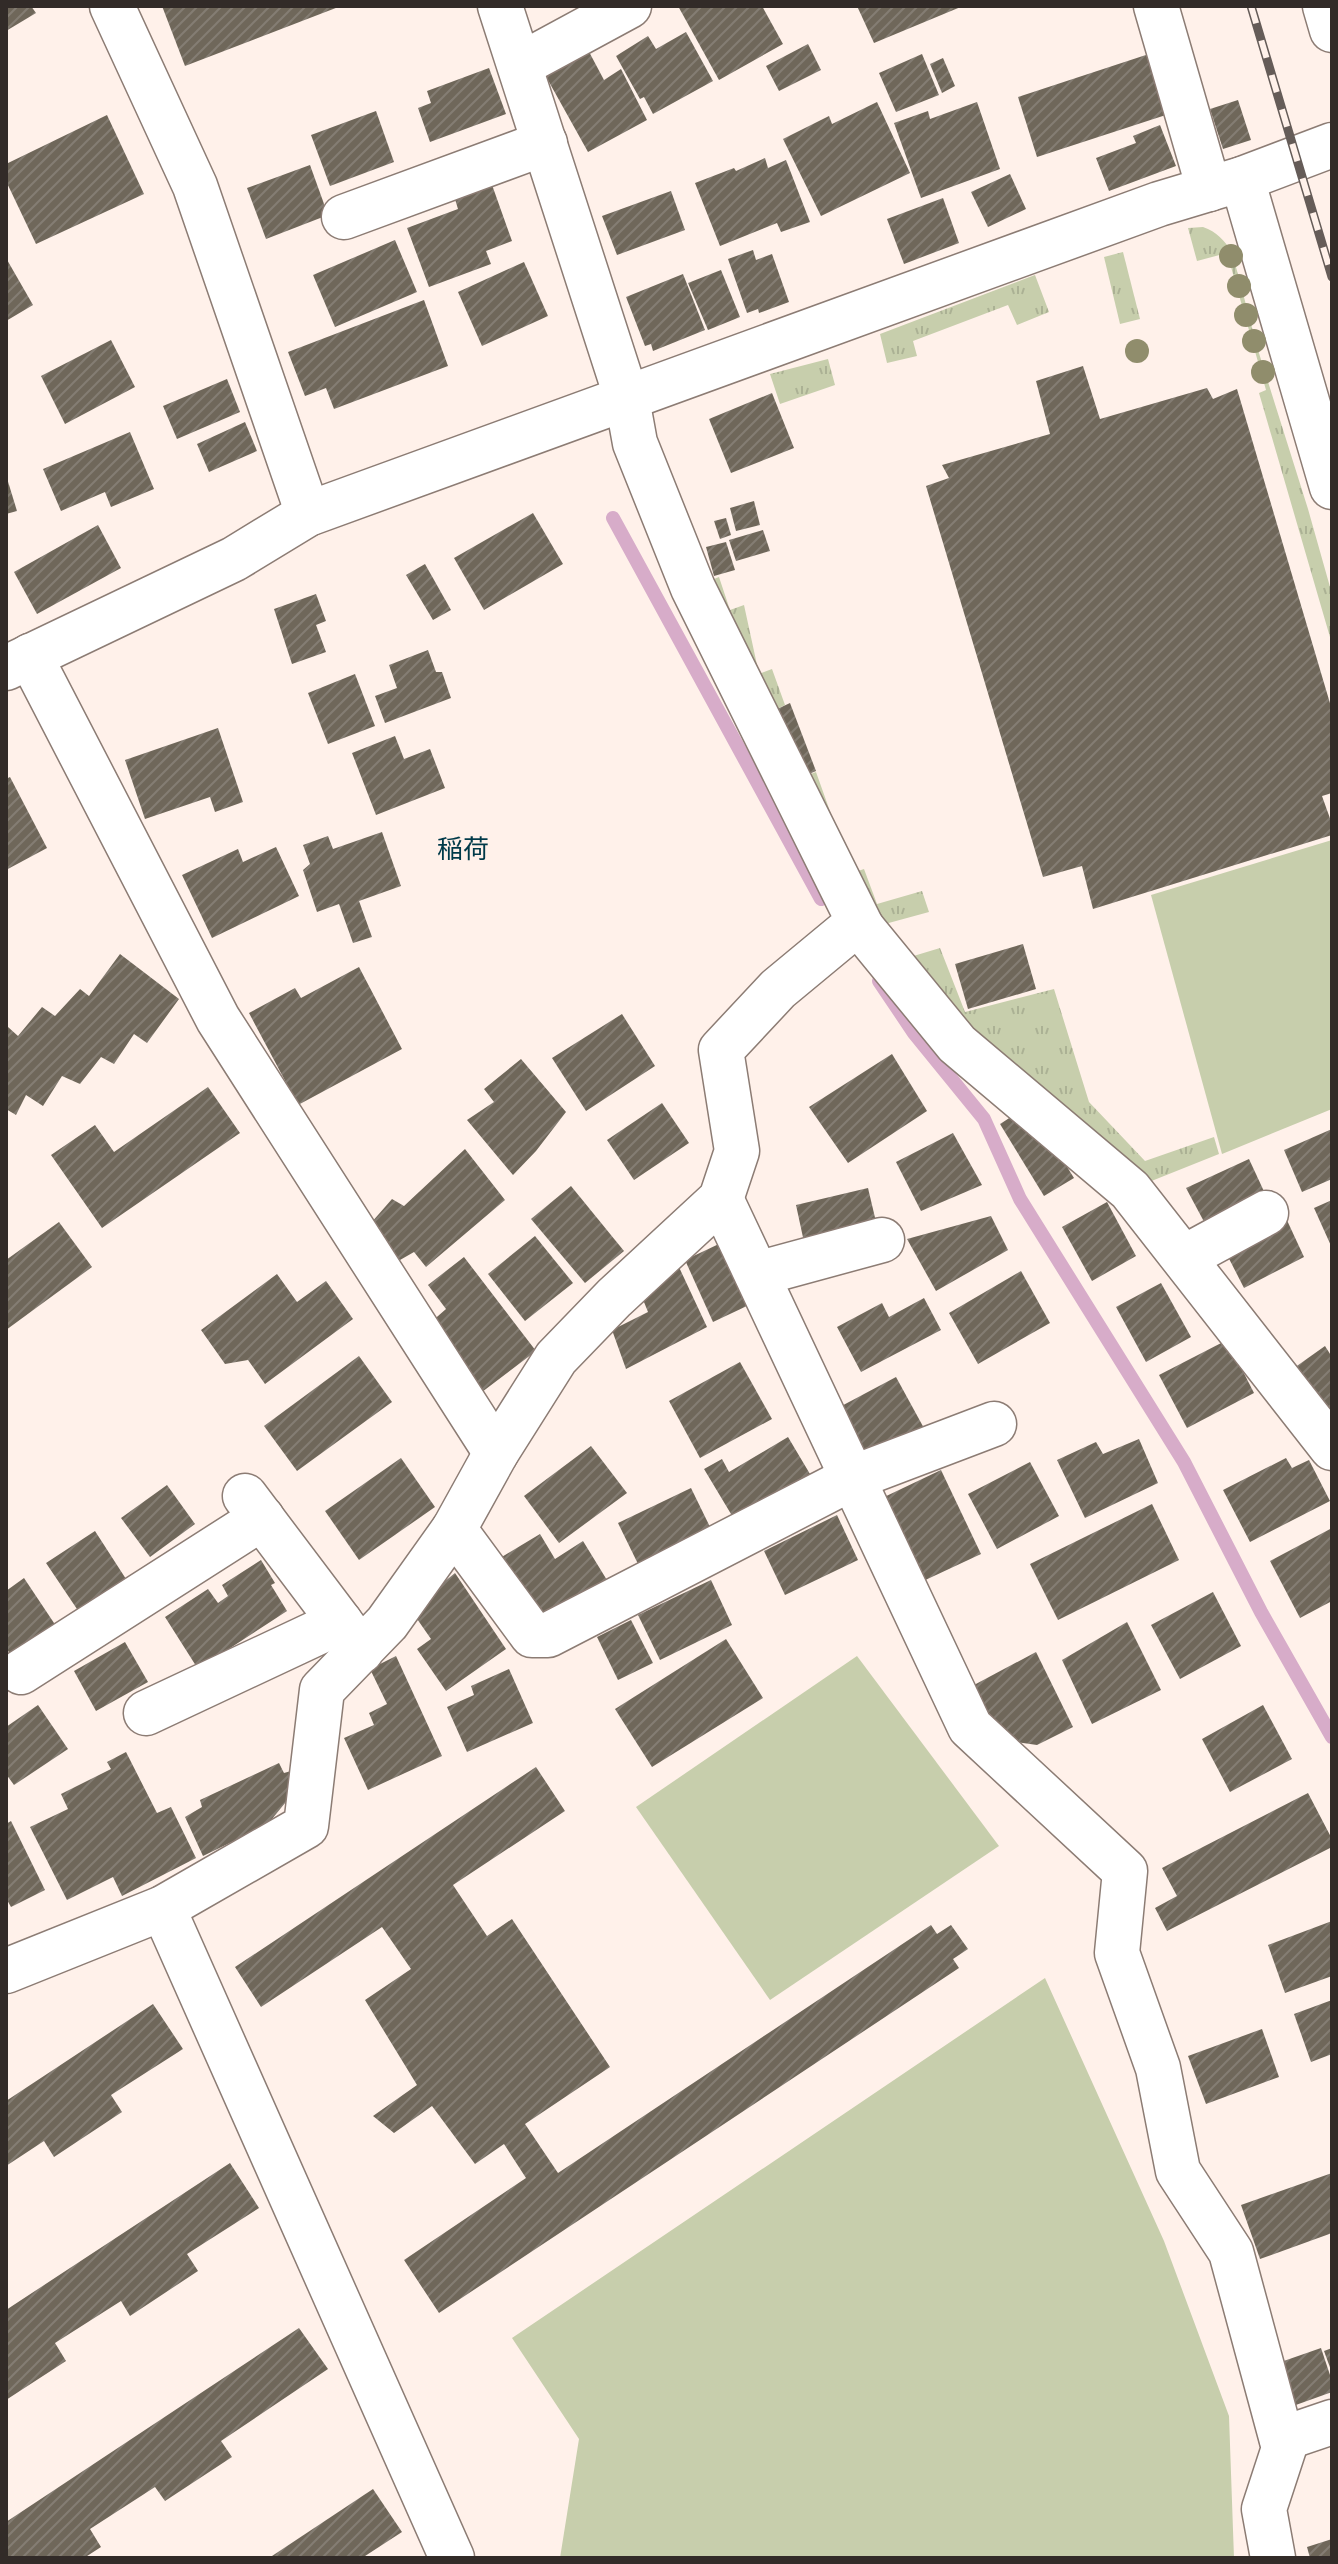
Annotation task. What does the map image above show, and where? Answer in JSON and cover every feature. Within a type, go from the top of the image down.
[{"type":"street","points":[[112,6],[195,186],[308,514]]},
{"type":"street","points":[[500,6],[627,399],[635,443],[693,588],[862,928],[957,1044],[1130,1190],[1332,1448]]},
{"type":"street","points":[[520,65],[629,6]]},
{"type":"street","points":[[1156,6],[1226,184],[1332,487]]},
{"type":"street","points":[[1325,6],[1332,30]]},
{"type":"street","points":[[344,217],[545,143]]},
{"type":"street","points":[[496,1453],[218,1019],[18,662],[234,559],[308,514],[1159,204],[1226,184],[1332,145]]},
{"type":"street","points":[[146,1713],[387,1623],[454,1529],[496,1453],[556,1358],[614,1298],[721,1199],[737,1151],[721,1050],[778,989],[848,931],[862,928]]},
{"type":"street","points":[[721,1199],[970,1727],[1125,1871],[1117,1953],[1158,2068],[1178,2171],[1231,2252],[1284,2448],[1264,2509],[1273,2558]]},
{"type":"street","points":[[1185,1257],[1266,1213]]},
{"type":"street","points":[[757,1274],[882,1240]]},
{"type":"street","points":[[454,1529],[532,1635],[548,1635],[852,1478],[994,1424]]},
{"type":"street","points":[[21,1672],[252,1506],[350,1636]]},
{"type":"street","points":[[6,1971],[163,1908],[306,1826],[322,1690],[350,1636]]},
{"type":"street","points":[[163,1908],[452,2558]]},
{"type":"street","points":[[1282,2439],[1332,2422]]},
{"type":"green space","points":[[1203,227],[1220,237],[1232,252],[1258,350],[1332,594],[1332,644],[1259,393],[1266,390],[1227,253],[1197,261],[1188,228]]},
{"type":"green space","points":[[1123,252],[1140,319],[1120,324],[1104,257]]},
{"type":"green space","points":[[1035,275],[1049,312],[1017,325],[1008,305],[913,341],[917,356],[887,363],[880,334]]},
{"type":"green space","points":[[828,359],[835,385],[780,404],[770,374]]},
{"type":"green space","points":[[719,577],[730,610],[744,605],[759,674],[772,669],[785,705],[773,711],[800,778],[816,772],[852,873],[864,869],[877,904],[922,891],[929,912],[874,927],[821,830],[709,581]]},
{"type":"green space","points":[[1332,840],[1332,1109],[1222,1154],[1151,895]]},
{"type":"green space","points":[[940,948],[965,1012],[1054,989],[1089,1102],[1145,1161],[1214,1137],[1219,1154],[1139,1186],[897,961]]},
{"type":"green space","points":[[857,1656],[999,1846],[770,2000],[636,1807]]},
{"type":"green space","points":[[1045,1978],[1164,2241],[1229,2416],[1234,2558],[560,2558],[579,2439],[512,2338]]},
{"type":"building","points":[[6,6],[31,6],[36,13],[6,31]]},
{"type":"building","points":[[162,6],[341,6],[185,66]]},
{"type":"building","points":[[678,6],[762,6],[783,44],[719,80]]},
{"type":"building","points":[[857,6],[963,6],[874,43]]},
{"type":"building","points":[[686,32],[713,81],[653,114],[644,97],[640,99],[616,56],[648,36],[656,49]]},
{"type":"building","points":[[808,44],[821,70],[779,91],[766,66]]},
{"type":"building","points":[[587,48],[604,80],[621,69],[647,120],[588,152],[544,73]]},
{"type":"building","points":[[1155,52],[1175,112],[1037,157],[1018,97]]},
{"type":"building","points":[[922,54],[939,95],[896,112],[879,73]]},
{"type":"building","points":[[943,58],[955,86],[942,93],[930,64]]},
{"type":"building","points":[[489,68],[506,114],[430,142],[418,108],[431,103],[427,91]]},
{"type":"building","points":[[1238,100],[1251,140],[1223,149],[1210,109]]},
{"type":"building","points":[[877,102],[910,173],[821,216],[783,139],[829,116],[832,124]]},
{"type":"building","points":[[977,102],[1000,169],[921,198],[894,123],[928,111],[930,119]]},
{"type":"building","points":[[376,111],[394,162],[330,186],[311,135]]},
{"type":"building","points":[[107,115],[144,194],[36,244],[6,181],[6,164]]},
{"type":"building","points":[[1160,125],[1176,166],[1109,191],[1096,158],[1136,143],[1133,136]]},
{"type":"building","points":[[765,158],[768,168],[786,160],[810,222],[781,232],[777,223],[720,246],[695,183],[734,168],[736,171]]},
{"type":"building","points":[[310,165],[328,215],[266,239],[247,188]]},
{"type":"building","points":[[1010,174],[1026,209],[988,227],[971,192]]},
{"type":"building","points":[[491,182],[512,241],[486,251],[491,264],[429,287],[407,228],[458,209],[454,196]]},
{"type":"building","points":[[671,191],[685,230],[617,255],[602,216]]},
{"type":"building","points":[[943,198],[959,243],[904,264],[887,219]]},
{"type":"building","points":[[395,240],[417,292],[335,327],[313,275]]},
{"type":"building","points":[[753,250],[756,260],[772,254],[789,302],[759,313],[758,309],[747,313],[728,259]]},
{"type":"building","points":[[6,258],[33,305],[6,321]]},
{"type":"building","points":[[524,262],[548,316],[482,346],[458,292]]},
{"type":"building","points":[[721,270],[740,317],[708,330],[688,283]]},
{"type":"building","points":[[683,274],[705,330],[653,351],[651,344],[645,346],[626,297]]},
{"type":"building","points":[[424,300],[448,366],[334,409],[326,388],[305,396],[288,352]]},
{"type":"building","points":[[111,340],[135,387],[65,424],[41,376]]},
{"type":"building","points":[[1083,366],[1100,419],[1207,388],[1213,399],[1237,389],[1332,710],[1332,793],[1322,796],[1332,824],[1332,835],[1093,909],[1082,866],[1043,877],[926,486],[949,478],[942,465],[1050,434],[1036,381]]},
{"type":"building","points":[[227,379],[240,412],[177,439],[163,406]]},
{"type":"building","points":[[772,393],[794,448],[731,473],[709,419]]},
{"type":"building","points":[[245,422],[257,451],[209,472],[197,444]]},
{"type":"building","points":[[130,432],[154,489],[111,507],[105,492],[61,511],[43,469]]},
{"type":"building","points":[[6,475],[17,511],[6,514]]},
{"type":"building","points":[[754,501],[760,525],[736,531],[730,508]]},
{"type":"building","points":[[533,513],[563,564],[484,610],[454,558]]},
{"type":"building","points":[[726,518],[731,535],[720,539],[714,521]]},
{"type":"building","points":[[98,525],[121,568],[37,614],[14,572]]},
{"type":"building","points":[[763,530],[770,551],[736,561],[729,540]]},
{"type":"building","points":[[726,542],[735,570],[714,576],[706,547]]},
{"type":"building","points":[[425,564],[451,610],[433,620],[406,575]]},
{"type":"building","points":[[316,594],[326,621],[316,625],[326,652],[292,664],[274,609]]},
{"type":"building","points":[[428,650],[436,672],[442,672],[451,698],[385,723],[375,696],[397,688],[389,665]]},
{"type":"building","points":[[355,674],[375,726],[328,744],[308,693]]},
{"type":"building","points":[[790,703],[816,771],[800,778],[773,711]]},
{"type":"building","points":[[218,728],[243,802],[215,812],[210,797],[145,819],[125,760]]},
{"type":"building","points":[[395,736],[404,759],[430,749],[445,788],[376,815],[352,753]]},
{"type":"building","points":[[10,777],[47,848],[6,870],[6,779]]},
{"type":"building","points":[[382,832],[401,886],[359,901],[372,937],[353,943],[339,904],[317,912],[303,870],[310,864],[303,845],[328,836],[333,849]]},
{"type":"building","points":[[276,847],[299,896],[212,938],[182,875],[238,849],[243,862]]},
{"type":"building","points":[[1023,944],[1036,989],[968,1009],[955,964]]},
{"type":"building","points":[[120,954],[179,999],[147,1043],[134,1034],[114,1064],[101,1057],[80,1084],[62,1076],[43,1106],[26,1095],[16,1115],[6,1109],[8,1027],[18,1036],[42,1007],[55,1016],[80,989],[89,996]]},
{"type":"building","points":[[359,967],[402,1049],[298,1105],[249,1013],[295,988],[301,998]]},
{"type":"building","points":[[622,1014],[655,1066],[586,1111],[552,1058]]},
{"type":"building","points":[[892,1054],[927,1111],[848,1163],[809,1107]]},
{"type":"building","points":[[521,1059],[566,1112],[513,1175],[467,1120],[494,1102],[484,1089]]},
{"type":"building","points":[[208,1087],[240,1133],[102,1228],[51,1155],[95,1125],[114,1152]]},
{"type":"building","points":[[662,1103],[689,1143],[634,1180],[607,1140]]},
{"type":"building","points":[[1014,1115],[1059,1154],[1074,1178],[1044,1196],[1000,1124]]},
{"type":"building","points":[[1332,1129],[1332,1179],[1302,1192],[1284,1150]]},
{"type":"building","points":[[953,1133],[982,1185],[921,1211],[896,1162]]},
{"type":"building","points":[[465,1149],[505,1200],[426,1267],[414,1252],[400,1260],[371,1223],[392,1199],[404,1206]]},
{"type":"building","points":[[1249,1159],[1268,1200],[1209,1231],[1186,1188]]},
{"type":"building","points":[[571,1186],[624,1251],[585,1283],[531,1219]]},
{"type":"building","points":[[868,1188],[877,1226],[804,1242],[796,1205]]},
{"type":"building","points":[[1332,1200],[1332,1248],[1314,1208]]},
{"type":"building","points":[[1107,1202],[1136,1256],[1092,1281],[1062,1227]]},
{"type":"building","points":[[991,1216],[1008,1250],[936,1291],[907,1239]]},
{"type":"building","points":[[1285,1216],[1304,1257],[1244,1288],[1222,1245]]},
{"type":"building","points":[[59,1222],[92,1267],[6,1330],[6,1260]]},
{"type":"building","points":[[535,1236],[573,1283],[525,1321],[488,1274]]},
{"type":"building","points":[[721,1243],[749,1305],[713,1322],[685,1260]]},
{"type":"building","points":[[464,1257],[536,1351],[482,1392],[430,1323],[446,1309],[428,1285]]},
{"type":"building","points":[[678,1265],[707,1327],[626,1369],[612,1330],[648,1312],[640,1292]]},
{"type":"building","points":[[1021,1271],[1050,1323],[978,1364],[949,1313]]},
{"type":"building","points":[[277,1274],[297,1302],[326,1281],[353,1319],[265,1384],[248,1360],[225,1364],[201,1330]]},
{"type":"building","points":[[1161,1283],[1191,1337],[1146,1362],[1116,1307]]},
{"type":"building","points":[[924,1298],[941,1330],[861,1372],[837,1327],[882,1303],[889,1317]]},
{"type":"building","points":[[1227,1340],[1254,1393],[1187,1428],[1159,1375]]},
{"type":"building","points":[[1325,1346],[1332,1357],[1332,1408],[1325,1413],[1294,1368]]},
{"type":"building","points":[[359,1356],[392,1402],[297,1471],[264,1426]]},
{"type":"building","points":[[740,1362],[772,1419],[700,1458],[669,1401]]},
{"type":"building","points":[[896,1377],[925,1430],[863,1463],[834,1410]]},
{"type":"building","points":[[788,1437],[810,1474],[734,1519],[704,1469],[722,1459],[729,1472]]},
{"type":"building","points":[[1139,1439],[1158,1483],[1085,1518],[1057,1460],[1096,1442],[1103,1454]]},
{"type":"building","points":[[591,1446],[627,1493],[559,1543],[524,1496]]},
{"type":"building","points":[[401,1458],[435,1507],[359,1560],[325,1511]]},
{"type":"building","points":[[1286,1458],[1292,1468],[1309,1460],[1330,1501],[1250,1542],[1223,1490]]},
{"type":"building","points":[[1030,1462],[1059,1516],[997,1549],[968,1494]]},
{"type":"building","points":[[941,1470],[981,1554],[919,1583],[880,1499]]},
{"type":"building","points":[[167,1485],[195,1524],[150,1557],[121,1518]]},
{"type":"building","points":[[691,1488],[713,1533],[640,1568],[618,1523]]},
{"type":"building","points":[[1152,1504],[1179,1560],[1058,1620],[1030,1564]]},
{"type":"building","points":[[837,1515],[858,1560],[785,1595],[764,1551]]},
{"type":"building","points":[[1332,1528],[1332,1601],[1300,1618],[1270,1561]]},
{"type":"building","points":[[95,1531],[126,1579],[104,1593],[81,1615],[46,1563]]},
{"type":"building","points":[[540,1534],[555,1559],[583,1541],[610,1585],[540,1627],[500,1558]]},
{"type":"building","points":[[261,1560],[275,1583],[271,1585],[287,1611],[198,1669],[165,1617],[208,1589],[218,1603],[228,1596],[222,1585]]},
{"type":"building","points":[[455,1573],[506,1649],[446,1691],[417,1649],[431,1639],[415,1616],[433,1591]]},
{"type":"building","points":[[24,1578],[58,1629],[13,1658],[6,1648],[6,1591]]},
{"type":"building","points":[[711,1580],[732,1625],[660,1660],[638,1615]]},
{"type":"building","points":[[1213,1592],[1241,1646],[1180,1679],[1151,1625]]},
{"type":"building","points":[[631,1620],[653,1663],[618,1680],[597,1637]]},
{"type":"building","points":[[1127,1622],[1161,1690],[1092,1724],[1062,1660]]},
{"type":"building","points":[[726,1639],[763,1698],[652,1767],[615,1709]]},
{"type":"building","points":[[125,1642],[148,1682],[96,1711],[74,1671]]},
{"type":"building","points":[[1036,1652],[1073,1727],[1037,1745],[1003,1740],[974,1685]]},
{"type":"building","points":[[396,1656],[442,1756],[368,1790],[344,1738],[374,1725],[369,1713],[387,1704],[370,1669]]},
{"type":"building","points":[[509,1669],[533,1723],[467,1752],[447,1707],[474,1695],[471,1686]]},
{"type":"building","points":[[38,1705],[68,1749],[14,1785],[6,1774],[6,1727]]},
{"type":"building","points":[[1263,1705],[1292,1759],[1230,1792],[1202,1739]]},
{"type":"building","points":[[126,1752],[157,1813],[171,1807],[196,1858],[122,1896],[113,1877],[67,1900],[30,1827],[68,1809],[61,1794],[111,1769],[107,1762]]},
{"type":"building","points":[[279,1763],[284,1773],[291,1771],[290,1797],[267,1825],[203,1856],[185,1817],[202,1807],[200,1800]]},
{"type":"building","points":[[536,1767],[565,1811],[453,1885],[487,1936],[512,1919],[610,2067],[525,2124],[558,2173],[931,1925],[937,1934],[951,1925],[968,1949],[953,1959],[959,1968],[439,2313],[404,2260],[526,2178],[504,2144],[475,2164],[432,2106],[394,2133],[373,2116],[417,2085],[365,2000],[411,1969],[382,1927],[261,2007],[235,1967]]},
{"type":"building","points":[[1308,1793],[1332,1839],[1332,1847],[1167,1931],[1155,1908],[1177,1896],[1162,1868]]},
{"type":"building","points":[[11,1821],[45,1890],[11,1907],[6,1898],[6,1824]]},
{"type":"building","points":[[1332,1921],[1332,1976],[1285,1993],[1268,1945]]},
{"type":"building","points":[[1332,2000],[1332,2054],[1311,2062],[1294,2014]]},
{"type":"building","points":[[153,2004],[183,2049],[111,2095],[122,2112],[54,2157],[44,2141],[6,2166],[6,2101]]},
{"type":"building","points":[[1262,2029],[1279,2077],[1206,2104],[1188,2056]]},
{"type":"building","points":[[230,2163],[259,2208],[187,2254],[198,2271],[130,2316],[121,2301],[55,2343],[66,2361],[6,2400],[6,2310]]},
{"type":"building","points":[[1332,2173],[1332,2233],[1260,2259],[1241,2205]]},
{"type":"building","points":[[299,2328],[328,2369],[221,2441],[232,2457],[165,2501],[155,2487],[90,2529],[101,2547],[84,2558],[6,2558],[6,2522]]},
{"type":"building","points":[[1321,2348],[1332,2381],[1332,2392],[1293,2406],[1278,2363]]},
{"type":"building","points":[[1332,2348],[1332,2373],[1324,2351]]},
{"type":"building","points":[[373,2489],[402,2532],[362,2558],[269,2558]]},
{"type":"building","points":[[1332,2539],[1332,2558],[1310,2558],[1307,2547]]},
{"type":"waterway","points":[[613,518],[821,899]]},
{"type":"waterway","points":[[879,981],[914,1033],[984,1119],[1020,1199],[1184,1462],[1261,1612],[1332,1737]]},
{"type":"railway","points":[[1251,6],[1332,277]]},
{"type":"district","name":"稲荷","points":[[463,849]]}]
